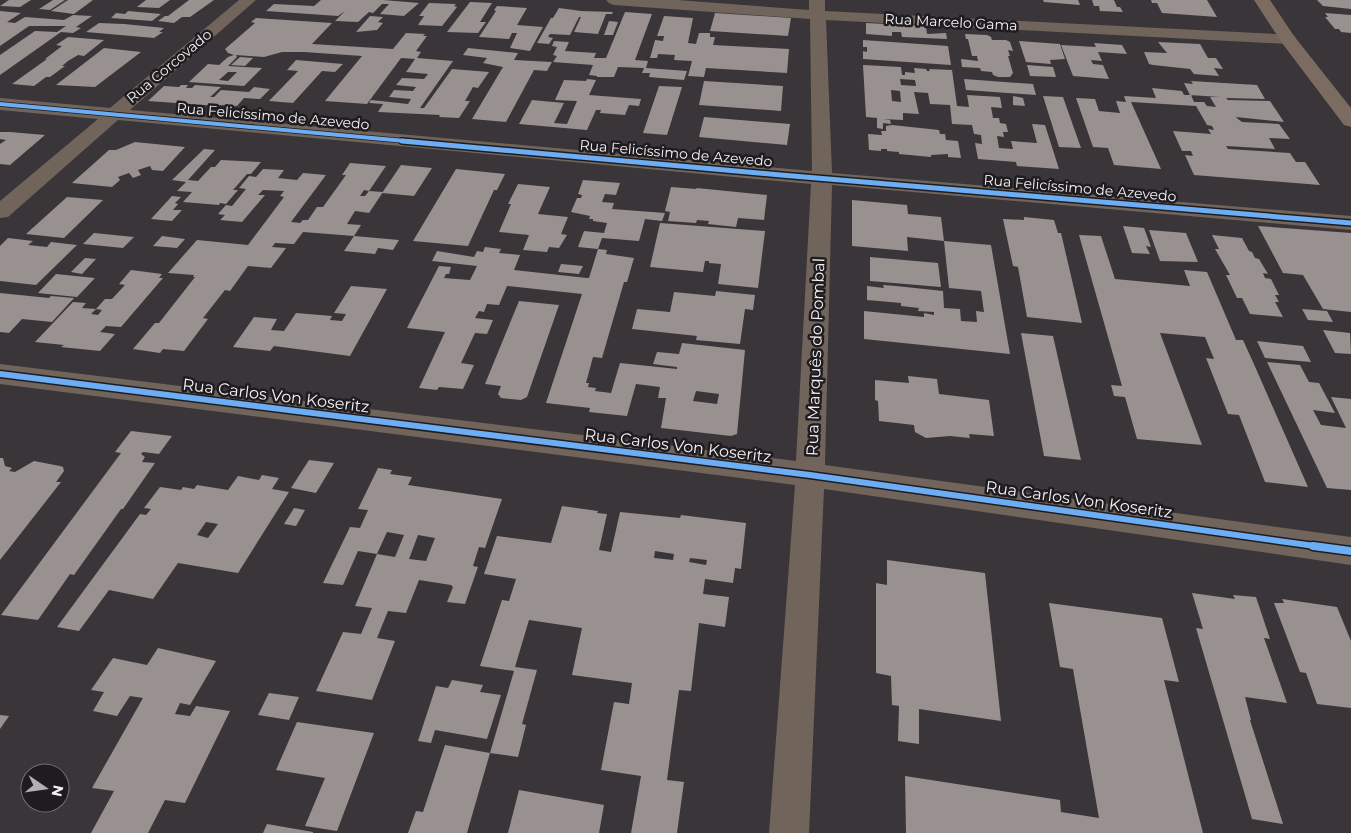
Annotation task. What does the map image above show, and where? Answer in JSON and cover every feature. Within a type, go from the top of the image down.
[{"type":"main road","points":[[1262,0],[1288,39],[1351,121]]},
{"type":"street","name":"Rua Corcovado","points":[[0,212],[113,113],[248,0]]},
{"type":"street","name":"Rua Marcelo Gama","points":[[614,0],[817,7],[1288,39]]},
{"type":"street","name":"Rua Marquês do Pombal","points":[[789,833],[810,476],[822,178],[817,7]]},
{"type":"street","name":"Rua Felicíssimo de Azevedo","points":[[0,104],[822,178],[1351,223]]},
{"type":"street","name":"Rua Carlos Von Koseritz","points":[[0,374],[810,476],[1351,550]]},
{"type":"building","points":[[9,0],[31,0],[20,7],[0,6]]},
{"type":"building","points":[[53,0],[65,0],[50,10],[39,9]]},
{"type":"building","points":[[68,0],[93,0],[74,14],[51,11]]},
{"type":"building","points":[[146,0],[170,0],[159,8],[137,7]]},
{"type":"building","points":[[189,0],[214,0],[190,17],[182,17],[174,23],[158,21],[168,16]]},
{"type":"building","points":[[321,0],[383,0],[419,3],[404,16],[380,14],[389,4],[382,4],[373,13],[369,12],[358,22],[335,21],[345,11],[338,16],[266,11],[274,4],[314,6]]},
{"type":"building","points":[[1043,0],[1078,0],[1080,5],[1044,2]]},
{"type":"building","points":[[1092,0],[1114,0],[1117,7],[1120,7],[1123,12],[1100,11],[1099,6],[1094,6]]},
{"type":"building","points":[[1151,0],[1207,0],[1217,17],[1162,13],[1157,3],[1152,3]]},
{"type":"building","points":[[1317,0],[1351,0],[1351,9],[1323,6]]},
{"type":"building","points":[[470,2],[492,3],[480,22],[486,22],[478,33],[447,32]]},
{"type":"building","points":[[429,3],[456,4],[454,6],[457,7],[442,26],[418,25],[424,16],[419,16]]},
{"type":"building","points":[[497,6],[527,8],[517,25],[543,27],[530,51],[510,48],[517,33],[512,33],[509,39],[479,37],[496,11],[494,10]]},
{"type":"building","points":[[559,8],[613,12],[612,14],[606,14],[598,34],[574,32],[581,17],[579,17],[570,35],[550,34],[548,37],[553,38],[549,44],[537,43]]},
{"type":"building","points":[[0,11],[21,13],[7,22],[15,23],[25,17],[64,20],[73,15],[92,16],[76,27],[81,28],[73,33],[61,32],[0,75],[0,55],[35,31],[57,32],[66,26],[29,26],[0,46]]},
{"type":"building","points":[[128,11],[161,14],[152,21],[111,18],[116,13],[125,14]]},
{"type":"building","points":[[625,12],[652,14],[635,60],[648,61],[646,68],[687,71],[684,80],[649,77],[650,73],[642,73],[644,68],[618,67],[614,77],[597,77],[589,75],[593,65],[553,62],[557,56],[553,55],[557,47],[552,46],[554,41],[569,42],[565,51],[596,53],[594,58],[606,58]]},
{"type":"building","points":[[715,13],[791,18],[788,36],[710,31]]},
{"type":"building","points":[[1325,13],[1351,15],[1351,33],[1335,29],[1325,17],[1328,17]]},
{"type":"building","points":[[370,16],[383,17],[378,22],[383,23],[377,30],[356,32]]},
{"type":"building","points":[[664,16],[693,18],[688,43],[696,44],[699,33],[710,33],[710,37],[715,37],[713,45],[789,49],[787,73],[706,68],[704,77],[688,76],[692,61],[674,60],[675,55],[658,54],[657,58],[650,58],[655,40],[663,41],[664,36],[657,36]]},
{"type":"building","points":[[256,18],[332,23],[312,44],[393,49],[406,33],[425,34],[423,36],[427,36],[416,51],[421,52],[417,58],[453,61],[420,108],[424,108],[452,69],[489,72],[478,88],[473,87],[465,101],[470,101],[459,118],[439,117],[440,115],[378,112],[383,104],[369,103],[371,100],[408,104],[411,99],[389,97],[394,90],[413,91],[416,87],[396,85],[402,78],[424,79],[428,74],[406,72],[415,59],[401,58],[367,104],[325,101],[362,56],[304,52],[282,52],[264,57],[236,55],[237,57],[228,66],[262,68],[244,86],[189,82],[208,64],[219,65],[228,57],[234,55],[228,53],[225,49],[255,23],[251,22]],"holes":[[[228,72],[237,72],[228,81],[219,80]]]},
{"type":"building","points":[[609,21],[618,22],[613,35],[604,35]]},
{"type":"building","points":[[99,23],[164,28],[159,32],[163,32],[154,38],[86,32]]},
{"type":"building","points":[[866,23],[926,26],[927,34],[946,33],[947,39],[902,37],[901,32],[892,32],[892,36],[866,34]]},
{"type":"building","points":[[965,34],[987,35],[992,40],[1006,40],[1010,42],[1013,51],[1008,50],[1010,56],[1008,56],[1013,73],[1010,77],[998,77],[993,75],[992,72],[981,71],[980,68],[962,67],[961,59],[978,61],[977,56],[972,56]]},
{"type":"building","points":[[68,37],[104,40],[84,56],[78,55],[68,61],[62,66],[65,66],[34,86],[12,84],[47,59],[45,59],[62,46],[56,45]]},
{"type":"building","points":[[863,40],[948,46],[951,65],[863,59],[863,51],[867,52],[867,47],[863,47]]},
{"type":"building","points":[[1019,41],[1060,44],[1065,59],[1050,60],[1051,64],[1026,62]]},
{"type":"building","points":[[1158,42],[1200,44],[1208,58],[1216,58],[1223,69],[1214,68],[1219,76],[1194,74],[1190,69],[1149,64],[1144,52],[1167,53]]},
{"type":"building","points":[[1094,43],[1122,45],[1127,54],[1098,52],[1102,61],[1091,60],[1093,64],[1103,65],[1109,79],[1073,76],[1061,45],[1096,47]]},
{"type":"building","points":[[104,48],[141,52],[95,87],[56,85]]},
{"type":"building","points":[[468,48],[518,53],[514,60],[552,62],[547,71],[534,70],[506,122],[472,119],[503,67],[483,63],[487,58],[463,55]]},
{"type":"building","points":[[240,57],[253,58],[245,66],[231,65]]},
{"type":"building","points":[[296,60],[343,64],[335,72],[322,71],[293,103],[269,101],[298,71],[287,70]]},
{"type":"building","points":[[863,65],[901,67],[902,75],[905,75],[905,72],[915,73],[914,68],[926,69],[927,71],[930,71],[929,69],[952,70],[957,106],[969,107],[967,95],[1000,97],[1002,108],[991,107],[993,118],[999,118],[1000,123],[1006,124],[1008,132],[1003,132],[1004,137],[997,136],[999,148],[1013,149],[1011,141],[1037,143],[1032,124],[1045,125],[1059,169],[1017,166],[1016,162],[978,159],[975,143],[982,144],[981,135],[974,134],[972,125],[952,124],[950,105],[930,104],[928,93],[914,92],[919,114],[903,113],[903,120],[883,119],[890,120],[891,124],[883,123],[883,129],[877,128],[877,118],[866,117]],"holes":[[[900,79],[915,80],[916,86],[901,85]],[[891,90],[900,91],[901,102],[892,101]]]},
{"type":"building","points":[[1027,65],[1053,67],[1056,77],[1030,76]]},
{"type":"building","points":[[587,79],[596,80],[589,95],[641,99],[639,106],[629,105],[625,115],[600,113],[601,110],[596,110],[587,130],[519,124],[532,100],[564,103],[554,123],[567,124],[577,101],[555,100],[564,80],[586,81]]},
{"type":"building","points":[[964,79],[1033,84],[1036,95],[966,90]]},
{"type":"building","points":[[704,81],[783,86],[781,111],[699,105]]},
{"type":"building","points":[[1191,81],[1257,85],[1265,99],[1226,98],[1228,100],[1270,101],[1284,122],[1236,117],[1242,122],[1279,124],[1290,139],[1269,138],[1275,149],[1226,146],[1228,149],[1290,153],[1296,162],[1305,162],[1320,185],[1194,175],[1185,155],[1193,156],[1191,151],[1182,151],[1173,131],[1211,134],[1208,129],[1214,130],[1212,126],[1207,125],[1196,106],[1131,102],[1161,169],[1114,165],[1108,148],[1093,147],[1076,98],[1095,99],[1099,111],[1120,113],[1116,101],[1126,102],[1124,96],[1156,98],[1152,88],[1182,91],[1184,95],[1190,95],[1184,83],[1193,84]],"holes":[[[1191,95],[1220,97],[1210,97],[1216,107],[1207,106],[1204,102],[1194,102]]]},
{"type":"building","points":[[181,85],[188,85],[186,88],[192,88],[195,85],[221,87],[210,97],[214,97],[221,90],[249,92],[254,87],[270,89],[260,99],[244,98],[237,106],[148,101],[164,86],[179,87]]},
{"type":"building","points":[[659,86],[682,87],[667,135],[643,133]]},
{"type":"building","points":[[1013,96],[1023,98],[1025,106],[1013,105]]},
{"type":"building","points":[[1043,96],[1063,97],[1081,148],[1059,147]]},
{"type":"building","points":[[704,117],[790,124],[787,145],[699,137]]},
{"type":"building","points":[[886,126],[939,130],[940,134],[945,134],[946,140],[958,141],[961,158],[948,157],[948,154],[931,155],[931,157],[899,154],[899,152],[887,151],[887,149],[881,149],[881,151],[869,150],[868,134],[882,135],[881,131],[886,131]]},
{"type":"building","points":[[0,132],[45,135],[10,165],[0,164],[0,144],[6,140],[0,139]]},
{"type":"building","points":[[135,142],[185,147],[163,171],[152,170],[150,166],[138,170],[141,175],[133,178],[129,173],[118,177],[120,180],[112,187],[72,183],[109,150],[116,150]]},
{"type":"building","points":[[204,149],[215,150],[188,180],[198,181],[211,167],[215,167],[221,160],[261,162],[233,190],[238,190],[226,204],[183,202],[192,192],[177,191],[186,182],[172,180]]},
{"type":"building","points":[[350,163],[386,166],[369,191],[383,192],[369,213],[355,211],[347,224],[361,225],[354,236],[303,232],[294,244],[275,243],[272,247],[286,248],[271,268],[248,266],[230,291],[225,290],[203,318],[208,319],[184,351],[163,349],[160,353],[133,349],[155,323],[159,323],[195,277],[193,277],[194,275],[168,273],[197,240],[248,245],[284,197],[280,196],[284,191],[263,190],[258,195],[265,195],[242,222],[220,220],[225,215],[218,214],[226,205],[232,206],[246,189],[239,188],[249,176],[256,177],[263,169],[284,170],[278,178],[297,180],[303,173],[326,175],[291,222],[300,223],[303,220],[308,220],[317,207],[323,207],[346,175],[342,175]],"holes":[[[364,190],[369,191],[365,196],[360,196]]]},
{"type":"building","points":[[401,165],[432,168],[414,196],[382,193]]},
{"type":"building","points":[[456,169],[505,174],[497,190],[494,190],[468,246],[413,241]]},
{"type":"building","points":[[583,180],[620,183],[616,195],[605,194],[602,202],[614,203],[612,209],[665,213],[662,221],[645,219],[639,241],[602,238],[598,249],[578,247],[584,231],[604,233],[607,223],[593,221],[593,219],[589,219],[590,216],[571,212],[577,198],[581,198],[582,195],[578,194]]},
{"type":"building","points":[[518,184],[550,187],[538,214],[568,217],[561,234],[567,235],[559,248],[549,247],[547,252],[523,250],[529,235],[499,232],[511,204],[508,204]]},
{"type":"building","points":[[671,187],[767,195],[764,220],[738,218],[736,227],[708,224],[709,221],[697,220],[696,223],[668,221],[670,212],[665,211]]},
{"type":"building","points":[[172,196],[181,197],[175,203],[178,204],[173,210],[182,210],[172,221],[151,219]]},
{"type":"building","points":[[67,197],[103,200],[64,238],[26,234]]},
{"type":"building","points":[[852,200],[907,205],[908,214],[941,217],[944,241],[907,237],[908,251],[852,246]]},
{"type":"building","points":[[1024,217],[1054,220],[1058,233],[1061,233],[1082,323],[1027,317],[1018,267],[1013,266],[1003,219],[1024,220]]},
{"type":"building","points":[[660,223],[765,231],[758,288],[718,284],[721,264],[709,263],[709,261],[705,261],[703,272],[650,267]]},
{"type":"building","points":[[1123,226],[1144,228],[1151,247],[1146,246],[1150,254],[1132,253]]},
{"type":"building","points":[[1258,226],[1351,233],[1351,312],[1323,309],[1303,275],[1283,273]]},
{"type":"building","points":[[1149,230],[1186,233],[1198,262],[1160,261]]},
{"type":"building","points":[[94,233],[134,237],[123,248],[83,244]]},
{"type":"building","points":[[1079,235],[1101,236],[1115,279],[1190,286],[1184,270],[1207,272],[1236,340],[1243,340],[1308,487],[1265,482],[1239,415],[1228,414],[1206,358],[1214,359],[1205,337],[1160,333],[1202,445],[1137,439],[1125,397],[1114,396],[1111,385],[1122,386]]},
{"type":"building","points":[[1212,235],[1242,238],[1249,251],[1252,252],[1255,258],[1259,259],[1268,274],[1263,273],[1265,278],[1271,279],[1279,295],[1275,295],[1279,302],[1275,302],[1283,317],[1250,314],[1242,298],[1237,298],[1226,275],[1230,275],[1215,249],[1219,249]]},
{"type":"building","points":[[162,236],[185,239],[177,248],[153,246]]},
{"type":"building","points":[[354,236],[399,240],[393,250],[378,248],[375,254],[344,251]]},
{"type":"building","points":[[8,238],[33,241],[28,245],[47,247],[51,242],[77,245],[36,285],[0,281],[0,246]]},
{"type":"building","points":[[944,241],[991,245],[1010,354],[864,339],[864,311],[924,317],[924,313],[934,315],[934,312],[918,311],[919,308],[901,306],[901,303],[867,300],[867,286],[884,288],[883,285],[943,291],[944,308],[960,309],[961,321],[977,322],[976,311],[984,312],[981,291],[949,288]]},
{"type":"building","points":[[485,247],[501,249],[499,253],[520,255],[514,270],[587,278],[589,278],[598,249],[607,250],[606,254],[634,258],[627,282],[624,282],[602,358],[593,357],[586,383],[589,383],[588,387],[596,388],[595,391],[611,393],[620,363],[677,369],[677,367],[653,364],[657,352],[679,354],[682,343],[745,350],[737,434],[731,436],[661,428],[666,398],[658,398],[660,387],[636,384],[627,416],[589,412],[590,408],[546,403],[582,294],[507,286],[499,305],[487,304],[484,312],[479,311],[475,318],[493,320],[487,334],[475,333],[461,363],[474,365],[463,389],[439,387],[437,390],[419,388],[445,332],[407,328],[439,266],[451,267],[449,274],[446,274],[444,278],[470,280],[477,266],[432,261],[437,251],[474,257],[477,251],[483,252]],"holes":[[[696,391],[719,394],[717,404],[693,401]]]},
{"type":"building","points":[[870,257],[938,263],[941,287],[870,281]]},
{"type":"building","points":[[85,258],[96,259],[82,274],[71,272]]},
{"type":"building","points":[[561,264],[583,266],[579,274],[558,272]]},
{"type":"building","points":[[131,270],[162,274],[159,278],[163,278],[121,327],[106,326],[100,332],[115,334],[100,351],[35,342],[73,302],[86,303],[82,308],[96,309],[105,299],[112,299],[125,285],[119,284]],"holes":[[[96,309],[102,310],[98,315],[91,314]]]},
{"type":"building","points":[[56,274],[95,278],[77,297],[38,293]]},
{"type":"building","points":[[351,286],[387,289],[350,356],[274,346],[270,351],[233,347],[254,317],[277,319],[271,330],[284,331],[296,313],[332,316],[330,320],[342,321],[346,314],[334,313]]},
{"type":"building","points":[[716,291],[755,295],[753,310],[745,309],[740,344],[696,340],[697,336],[632,329],[637,309],[670,312],[674,292],[715,296]]},
{"type":"building","points":[[0,293],[49,298],[51,296],[74,298],[52,322],[22,319],[9,333],[0,332]]},
{"type":"building","points":[[519,301],[559,305],[527,397],[521,400],[501,398],[498,394],[501,386],[485,384]]},
{"type":"building","points":[[1302,309],[1327,311],[1333,322],[1308,320]]},
{"type":"building","points":[[1323,330],[1350,333],[1351,354],[1335,353]]},
{"type":"building","points":[[1021,333],[1053,336],[1081,460],[1044,456]]},
{"type":"building","points":[[1257,341],[1303,346],[1311,362],[1265,358]]},
{"type":"building","points":[[1267,362],[1300,365],[1309,382],[1319,383],[1335,413],[1313,410],[1321,425],[1346,428],[1331,397],[1351,399],[1351,490],[1327,488]]},
{"type":"building","points":[[908,376],[937,379],[939,394],[989,400],[994,436],[969,434],[970,438],[950,436],[926,438],[915,432],[914,425],[879,421],[878,401],[875,400],[875,380],[909,383]]},
{"type":"building","points":[[131,431],[172,436],[159,454],[143,452],[141,454],[145,457],[142,462],[155,463],[74,575],[70,574],[38,620],[1,615],[121,453],[115,452]]},
{"type":"building","points":[[0,458],[3,458],[5,466],[12,468],[9,471],[15,472],[34,461],[63,467],[64,471],[56,482],[61,482],[0,560]]},
{"type":"building","points":[[309,460],[334,463],[316,493],[291,488]]},
{"type":"building","points":[[378,468],[392,470],[390,474],[412,477],[408,485],[502,499],[485,548],[479,547],[473,566],[478,567],[465,604],[447,602],[453,587],[451,585],[419,580],[406,613],[388,611],[377,638],[395,641],[372,700],[316,691],[343,632],[361,634],[372,608],[355,606],[377,554],[358,551],[343,585],[323,583],[350,527],[360,528],[368,510],[358,509]],"holes":[[[387,532],[404,535],[395,557],[377,554]],[[418,535],[435,538],[426,561],[409,559]]]},
{"type":"building","points":[[262,475],[279,478],[272,489],[289,492],[238,573],[178,563],[153,599],[109,590],[79,631],[57,627],[140,514],[146,515],[151,509],[144,508],[160,487],[181,490],[183,487],[194,489],[197,485],[228,490],[238,476],[259,480]],"holes":[[[206,522],[218,524],[208,538],[197,535]]]},
{"type":"building","points":[[562,506],[607,514],[599,550],[611,552],[620,512],[680,518],[681,515],[746,523],[741,569],[735,568],[733,583],[705,579],[703,594],[729,597],[725,627],[699,623],[691,691],[679,690],[667,780],[684,782],[677,833],[631,833],[641,776],[601,770],[614,702],[629,704],[632,683],[572,675],[582,628],[529,620],[515,667],[537,670],[522,724],[526,725],[518,757],[490,753],[514,671],[480,666],[502,600],[509,601],[516,579],[484,574],[497,536],[551,543]],"holes":[[[655,551],[674,554],[673,560],[654,558]],[[690,558],[707,560],[706,565],[689,562]]]},
{"type":"building","points":[[294,508],[305,510],[296,526],[284,524]]},
{"type":"building","points":[[887,560],[985,573],[1001,721],[919,709],[919,744],[898,741],[899,706],[892,705],[891,676],[876,673],[876,583],[887,585]]},
{"type":"building","points":[[1192,593],[1235,599],[1233,595],[1256,597],[1270,639],[1264,638],[1287,703],[1245,697],[1250,720],[1283,824],[1252,819],[1196,628],[1203,629]]},
{"type":"building","points":[[1282,599],[1337,607],[1351,641],[1351,708],[1317,704],[1306,673],[1300,672],[1274,603],[1284,603]]},
{"type":"building","points":[[1049,603],[1162,618],[1179,682],[1164,680],[1203,833],[906,833],[905,776],[1060,800],[1061,812],[1099,818],[1073,669],[1060,667]]},
{"type":"building","points":[[158,648],[216,661],[190,705],[180,703],[175,714],[190,716],[196,706],[230,711],[185,803],[165,800],[148,833],[91,833],[114,791],[92,788],[143,698],[130,696],[117,716],[93,711],[104,692],[91,690],[113,658],[147,665]]},
{"type":"building","points":[[452,680],[483,685],[480,692],[501,695],[487,739],[435,730],[431,743],[418,741],[436,686],[448,688]]},
{"type":"building","points":[[269,693],[299,697],[289,720],[258,715]]},
{"type":"building","points":[[0,715],[9,716],[0,729]]},
{"type":"building","points":[[297,722],[374,733],[337,831],[305,826],[325,778],[276,770]]},
{"type":"building","points":[[445,745],[490,753],[467,833],[408,833],[416,811],[423,812]]},
{"type":"building","points":[[519,790],[604,805],[599,833],[508,833]]},
{"type":"building","points":[[267,824],[313,832],[313,833],[263,833]]},
{"type":"cycle path","points":[[0,104],[781,175],[1351,223]]},
{"type":"cycle path","points":[[0,374],[810,475],[1351,551]]}]
